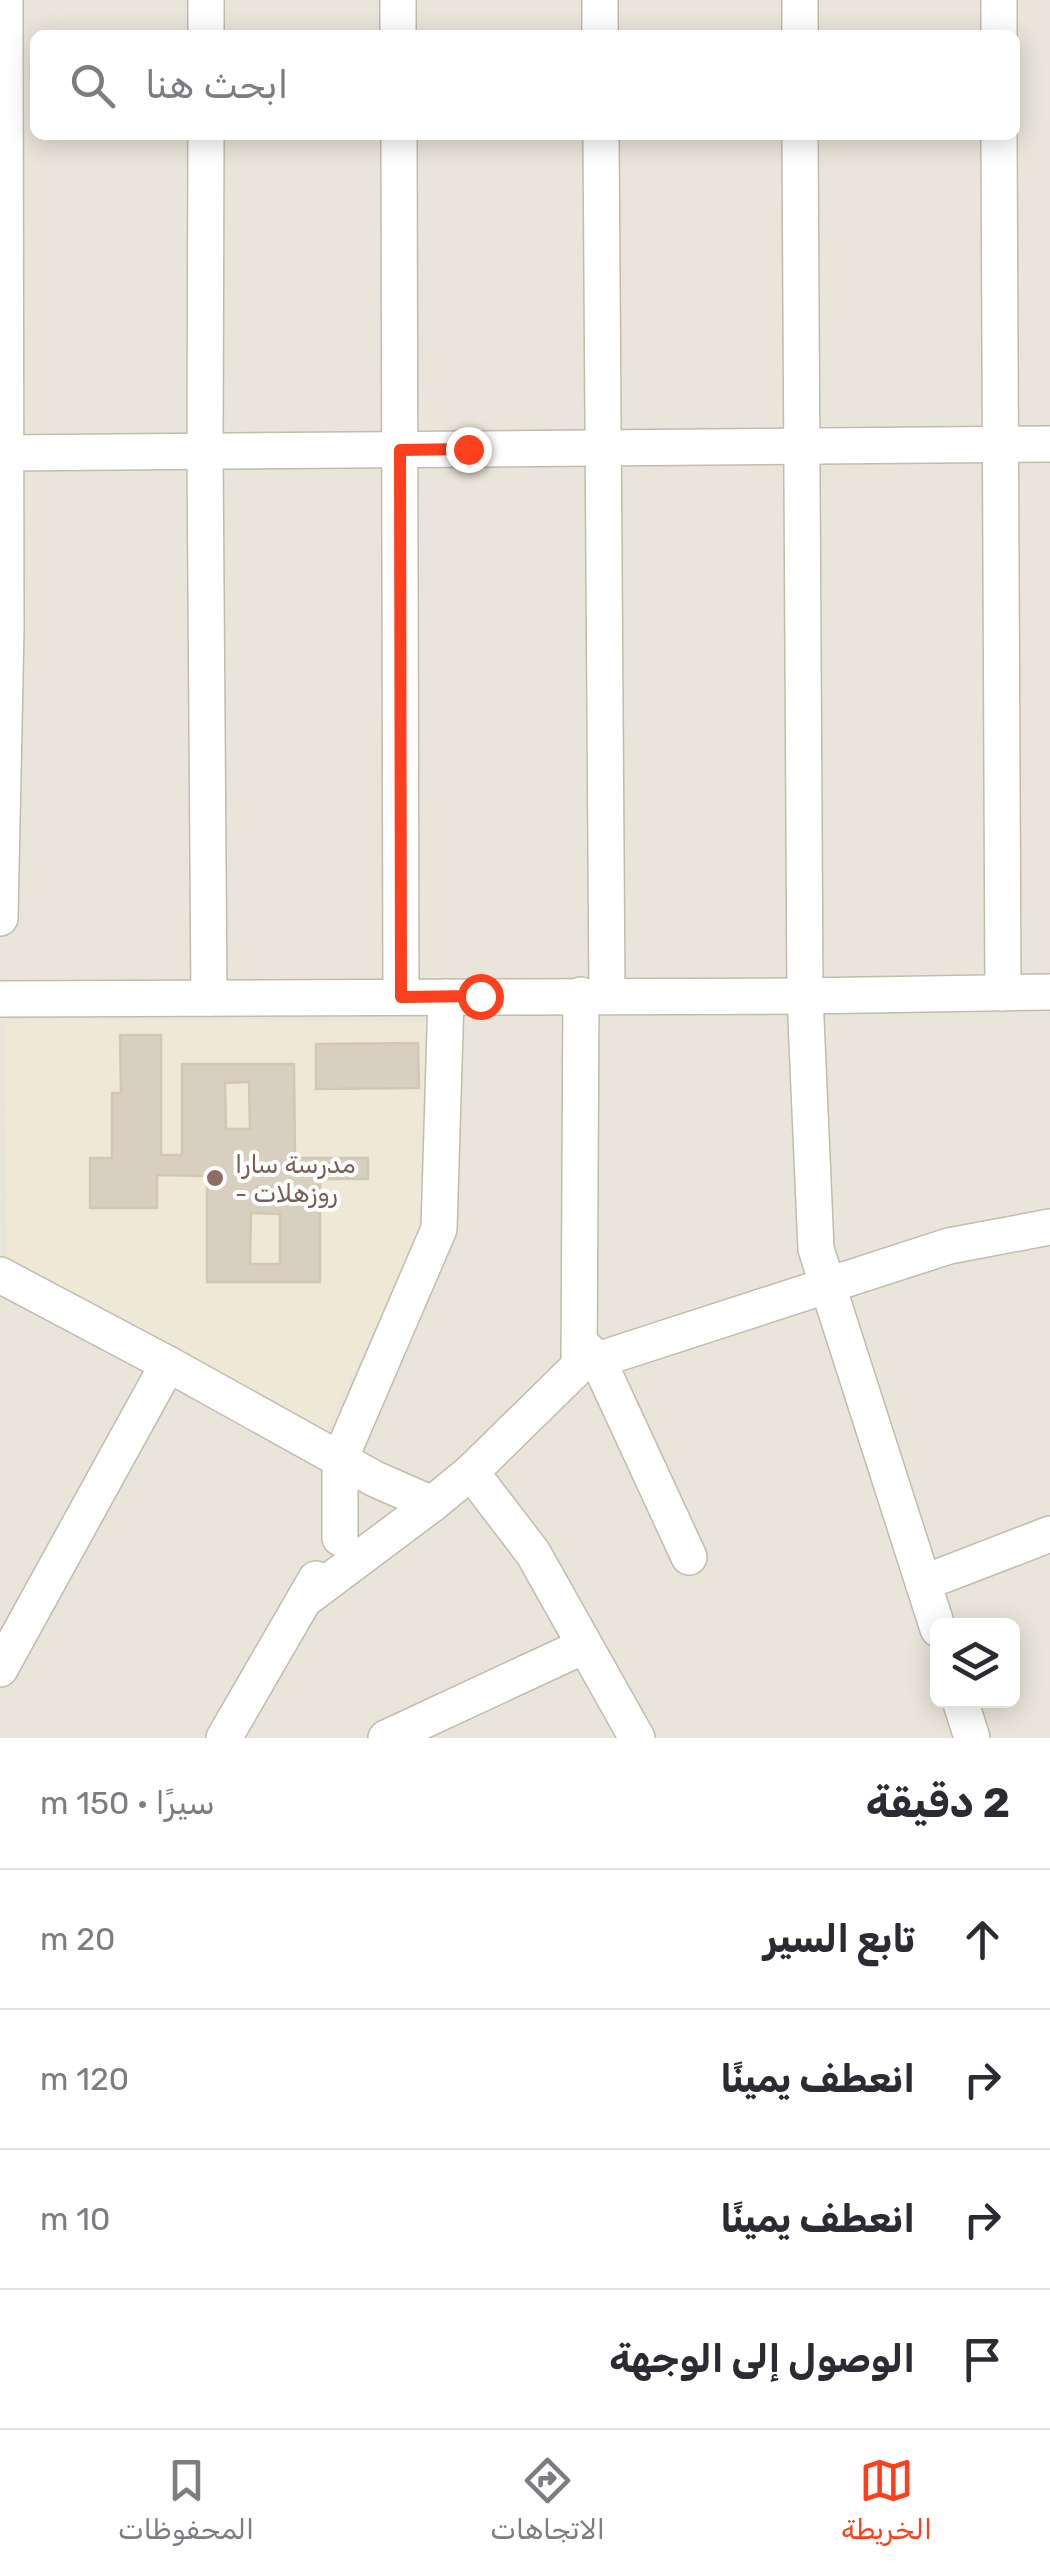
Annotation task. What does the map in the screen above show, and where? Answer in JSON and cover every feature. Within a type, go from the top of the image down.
[{"type":"street","points":[[0,918],[6,0]]},
{"type":"street","points":[[206,0],[206,30]]},
{"type":"street","points":[[398,0],[398,30]]},
{"type":"street","points":[[600,0],[600,30]]},
{"type":"street","points":[[800,0],[800,30]]},
{"type":"street","points":[[999,0],[999,30]]},
{"type":"street","points":[[206,140],[209,998]]},
{"type":"street","points":[[399,140],[401,997]]},
{"type":"street","points":[[601,140],[603,448],[586,1356],[690,1557]]},
{"type":"street","points":[[800,140],[806,996],[816,1249],[934,1618]]},
{"type":"street","points":[[999,140],[1003,992]]},
{"type":"street","points":[[4,453],[1050,444]]},
{"type":"street","points":[[0,1000],[1050,992]]},
{"type":"street","points":[[340,1538],[340,1460],[440,1229],[446,997]]},
{"type":"street","points":[[304,1600],[470,1472],[586,1356],[949,1246],[1050,1227]]},
{"type":"street","points":[[0,1276],[375,1479],[432,1504]]},
{"type":"street","points":[[0,1669],[168,1364]]},
{"type":"street","points":[[470,1472],[532,1553],[637,1738]]},
{"type":"street","points":[[229,1735],[375,1479]]},
{"type":"street","points":[[923,1583],[1050,1534]]},
{"type":"street","points":[[386,1738],[584,1646]]},
{"type":"street","points":[[963,1708],[972,1738]]},
{"type":"shaded area","points":[[0,0],[1050,0],[1050,1738],[0,1738]]},
{"type":"shaded area","name":"مدرسة سارا - روزهلات","points":[[6,1019],[426,1022],[433,1114],[416,1241],[326,1431],[7,1256]]},
{"type":"building","points":[[120,1035],[161,1035],[161,1155],[182,1155],[182,1064],[294,1064],[295,1158],[368,1158],[368,1179],[320,1179],[320,1282],[207,1282],[207,1176],[157,1175],[157,1208],[90,1208],[90,1158],[112,1158],[112,1093],[121,1093]],"holes":[[[249,1082],[250,1129],[226,1129],[225,1083]],[[251,1213],[280,1214],[280,1264],[250,1264]]]},
{"type":"building","points":[[418,1043],[419,1088],[316,1089],[316,1044]]},
{"type":"place","name":"مدرسة سارا - روزهلات","points":[[215,1178]]},
{"type":"route","points":[[468,449],[400,450],[401,997],[480,996]]}]
